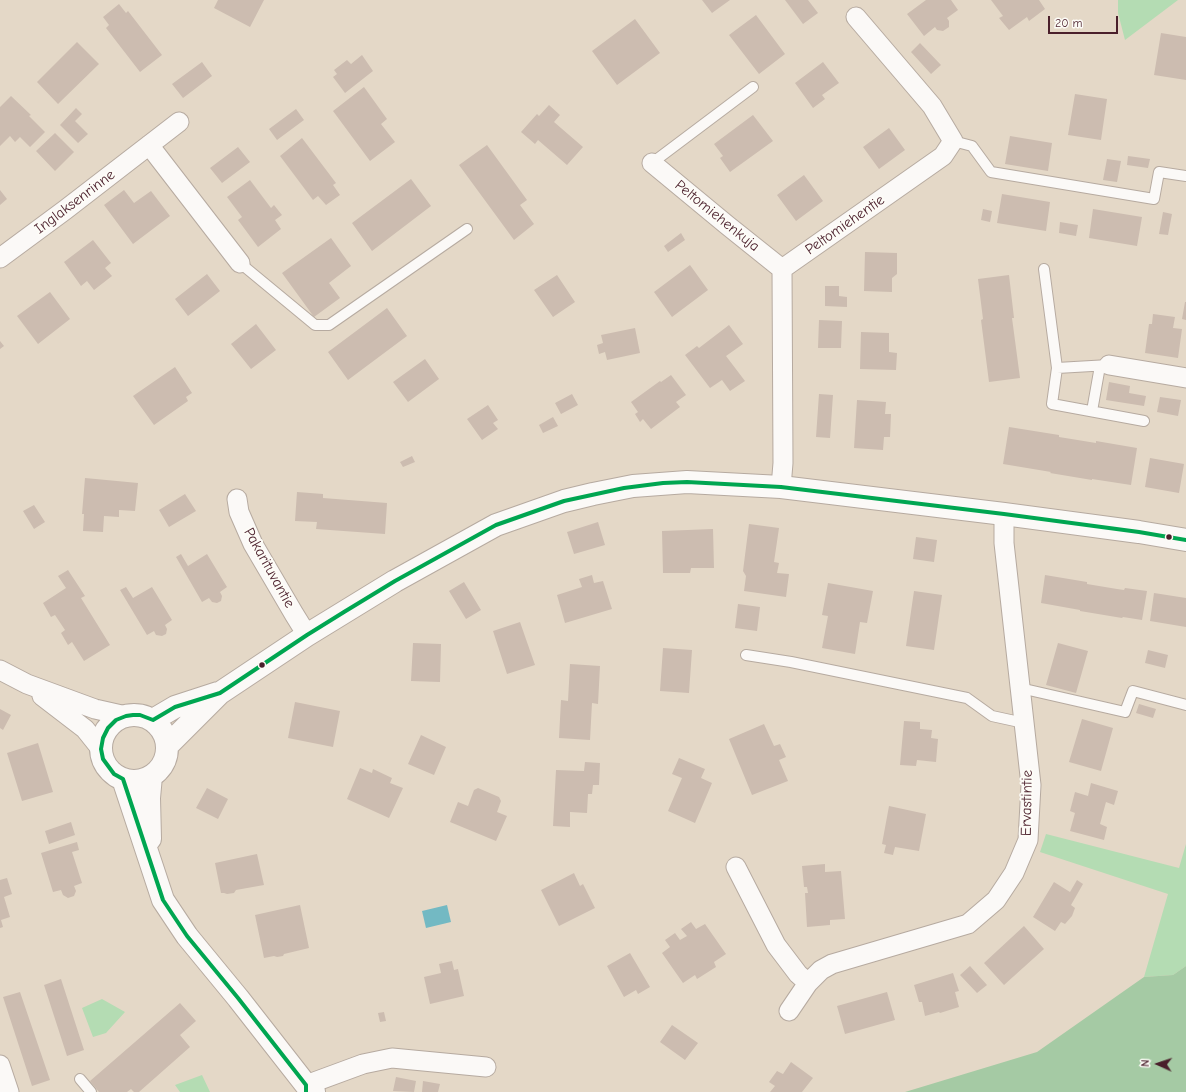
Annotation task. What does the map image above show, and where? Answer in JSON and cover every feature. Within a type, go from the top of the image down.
[{"type":"street","points":[[856,17],[932,106],[953,141]]},
{"type":"street","name":"Inglaksenrinne","points":[[0,258],[179,122]]},
{"type":"street","name":"Peltomiehentie","points":[[782,269],[943,156],[953,141]]},
{"type":"street","points":[[149,145],[240,263]]},
{"type":"street","name":"Peltomiehenkuja","points":[[652,164],[782,269]]},
{"type":"street","points":[[781,487],[783,463],[782,269]]},
{"type":"street","points":[[1105,365],[1186,378]]},
{"type":"street","points":[[167,746],[220,693],[307,635],[395,582],[496,525],[564,501],[593,494],[663,483],[687,482],[781,487],[1004,514],[1139,532],[1186,540]]},
{"type":"street","name":"Pakarituvantie","points":[[237,499],[238,512],[253,544],[307,635]]},
{"type":"street","name":"Ervastintie","points":[[789,1011],[808,984],[822,970],[832,964],[968,924],[996,900],[1014,873],[1028,840],[1031,785],[1004,543],[1004,514]]},
{"type":"street","points":[[0,670],[27,684],[95,709],[126,716],[140,715],[153,720],[160,727],[165,736],[167,746],[166,755],[163,764],[158,770],[151,776],[142,780],[132,781],[123,779],[114,774],[103,759],[101,749],[103,738],[108,728],[116,720],[126,716]]},
{"type":"street","points":[[27,684],[85,729],[101,749]]},
{"type":"street","points":[[153,720],[175,707],[220,693]]},
{"type":"street","points":[[150,862],[149,798],[151,776]]},
{"type":"street","points":[[123,779],[163,900],[187,936],[238,998],[308,1090],[363,1064],[392,1058],[486,1067]]},
{"type":"street","points":[[736,867],[776,945],[798,974],[808,984]]},
{"type":"street","points":[[0,1065],[9,1092]]},
{"type":"lane","points":[[652,164],[753,87]]},
{"type":"lane","points":[[953,141],[972,146],[991,172],[1154,198],[1159,172],[1186,176]]},
{"type":"lane","points":[[240,263],[315,325],[330,324],[467,229]]},
{"type":"lane","points":[[1044,269],[1057,368],[1052,404],[1144,421]]},
{"type":"lane","points":[[1057,368],[1105,365],[1092,411]]},
{"type":"lane","points":[[746,655],[791,662],[967,698],[992,716],[1024,723]]},
{"type":"lane","points":[[1020,688],[1125,712],[1133,691],[1186,705]]},
{"type":"lane","points":[[80,1079],[90,1092]]},
{"type":"green space","points":[[1118,0],[1178,0],[1125,40],[1118,13]]},
{"type":"green space","points":[[1046,834],[1179,868],[1186,844],[1186,966],[1173,975],[1144,977],[1168,894],[1040,852]]},
{"type":"green space","points":[[1186,966],[1186,1092],[905,1092],[1037,1052],[1144,977],[1173,975]]},
{"type":"green space","points":[[102,999],[125,1012],[106,1033],[93,1037],[82,1008]]},
{"type":"green space","points":[[202,1075],[210,1092],[180,1092],[175,1085]]},
{"type":"water","points":[[447,905],[451,922],[426,928],[422,911]]},
{"type":"building","points":[[218,0],[264,0],[250,27],[214,8]]},
{"type":"building","points":[[702,0],[730,0],[712,13]]},
{"type":"building","points":[[785,0],[808,0],[818,13],[803,24]]},
{"type":"building","points":[[926,0],[951,0],[958,10],[947,18],[949,21],[949,27],[943,31],[937,30],[935,27],[924,36],[907,14]]},
{"type":"building","points":[[991,0],[1039,0],[1045,9],[1029,21],[1027,17],[1009,30],[999,18],[1003,16]]},
{"type":"building","points":[[119,4],[126,13],[128,11],[162,55],[140,72],[106,28],[109,25],[103,17]]},
{"type":"building","points":[[756,15],[785,54],[759,74],[729,35]]},
{"type":"building","points":[[635,19],[660,53],[617,85],[592,51]]},
{"type":"building","points":[[1161,33],[1186,37],[1186,80],[1154,75]]},
{"type":"building","points":[[77,42],[99,64],[58,104],[37,82]]},
{"type":"building","points":[[920,43],[941,65],[931,74],[911,52]]},
{"type":"building","points":[[362,55],[373,71],[345,93],[333,77],[337,74],[334,70],[347,60],[351,64]]},
{"type":"building","points":[[202,62],[212,76],[183,98],[172,84]]},
{"type":"building","points":[[823,62],[839,83],[822,95],[825,99],[813,108],[795,83]]},
{"type":"building","points":[[364,87],[387,119],[381,124],[395,142],[370,161],[333,111]]},
{"type":"building","points":[[1075,94],[1107,99],[1101,140],[1068,135]]},
{"type":"building","points":[[11,96],[31,115],[29,116],[45,132],[30,147],[20,137],[15,142],[10,136],[0,146],[0,107]]},
{"type":"building","points":[[549,105],[560,115],[554,122],[583,147],[567,165],[538,140],[535,144],[521,132],[537,114],[539,116]]},
{"type":"building","points":[[76,108],[82,114],[75,121],[88,134],[78,143],[60,125]]},
{"type":"building","points":[[296,109],[304,120],[277,140],[269,129]]},
{"type":"building","points":[[753,115],[773,141],[730,172],[720,158],[723,156],[714,144]]},
{"type":"building","points":[[889,128],[905,150],[879,169],[863,147]]},
{"type":"building","points":[[55,133],[74,152],[55,171],[36,151]]},
{"type":"building","points":[[1010,136],[1052,143],[1048,171],[1005,164]]},
{"type":"building","points":[[302,138],[336,183],[333,185],[340,195],[326,205],[318,196],[313,200],[280,156]]},
{"type":"building","points":[[487,145],[527,200],[520,205],[534,224],[514,240],[459,165]]},
{"type":"building","points":[[238,147],[250,162],[222,183],[210,168]]},
{"type":"building","points":[[1128,156],[1150,159],[1148,168],[1127,165]]},
{"type":"building","points":[[1107,159],[1121,161],[1117,182],[1103,180]]},
{"type":"building","points":[[804,175],[823,201],[796,221],[777,195]]},
{"type":"building","points":[[411,179],[431,206],[372,251],[352,223]]},
{"type":"building","points":[[250,180],[271,208],[274,205],[282,215],[275,220],[281,229],[258,247],[238,220],[242,217],[227,197]]},
{"type":"building","points":[[0,190],[7,199],[0,205]]},
{"type":"building","points":[[124,190],[134,203],[151,191],[170,216],[133,244],[104,205]]},
{"type":"building","points":[[1002,194],[1050,202],[1046,231],[997,223]]},
{"type":"building","points":[[983,209],[992,211],[990,222],[981,220]]},
{"type":"building","points":[[1093,209],[1142,217],[1137,246],[1089,238]]},
{"type":"building","points":[[1163,212],[1172,214],[1168,235],[1159,234]]},
{"type":"building","points":[[1060,222],[1078,225],[1076,236],[1059,233]]},
{"type":"building","points":[[681,233],[685,240],[668,252],[664,246]]},
{"type":"building","points":[[331,238],[351,266],[329,283],[340,298],[314,317],[282,273]]},
{"type":"building","points":[[93,240],[111,263],[105,268],[112,276],[94,290],[87,281],[81,286],[64,262]]},
{"type":"building","points":[[865,252],[897,253],[897,274],[892,278],[892,292],[864,291]]},
{"type":"building","points":[[690,265],[708,290],[672,317],[654,292]]},
{"type":"building","points":[[207,274],[220,291],[188,316],[175,299]]},
{"type":"building","points":[[557,275],[575,302],[553,317],[534,290]]},
{"type":"building","points":[[1009,275],[1014,318],[1012,318],[1020,378],[989,382],[981,320],[983,319],[978,279]]},
{"type":"building","points":[[825,286],[839,286],[839,296],[847,297],[847,307],[825,306]]},
{"type":"building","points":[[50,292],[70,319],[38,344],[17,316]]},
{"type":"building","points":[[1186,302],[1186,320],[1182,319]]},
{"type":"building","points":[[387,308],[407,336],[348,380],[328,352]]},
{"type":"building","points":[[1153,314],[1175,317],[1173,328],[1182,329],[1178,358],[1145,353],[1149,324],[1152,324]]},
{"type":"building","points":[[819,320],[842,321],[841,348],[818,348]]},
{"type":"building","points":[[256,324],[276,350],[251,369],[231,344]]},
{"type":"building","points":[[729,325],[743,344],[726,356],[745,381],[730,391],[722,380],[710,388],[685,355],[697,346],[699,348]]},
{"type":"building","points":[[635,328],[640,353],[607,360],[605,352],[599,354],[597,345],[603,343],[601,335]]},
{"type":"building","points":[[861,332],[889,333],[889,352],[897,353],[896,370],[860,369]]},
{"type":"building","points":[[0,341],[4,346],[0,349]]},
{"type":"building","points":[[425,359],[439,379],[408,402],[393,382]]},
{"type":"building","points":[[175,367],[192,393],[186,397],[188,401],[154,425],[133,396]]},
{"type":"building","points":[[671,375],[686,395],[676,402],[680,407],[651,429],[643,419],[640,422],[635,414],[638,412],[631,402]]},
{"type":"building","points":[[1109,382],[1130,386],[1129,393],[1146,396],[1144,406],[1106,400]]},
{"type":"building","points":[[572,394],[578,405],[561,414],[555,403]]},
{"type":"building","points":[[819,394],[833,395],[830,438],[816,437]]},
{"type":"building","points":[[1160,397],[1181,400],[1178,416],[1157,412]]},
{"type":"building","points":[[857,400],[886,402],[885,414],[891,414],[890,437],[884,437],[883,450],[854,448]]},
{"type":"building","points":[[488,405],[498,420],[493,423],[498,429],[482,440],[467,419]]},
{"type":"building","points":[[553,417],[558,426],[543,433],[539,425]]},
{"type":"building","points":[[1009,427],[1059,435],[1059,437],[1096,443],[1096,441],[1137,448],[1131,485],[1092,480],[1003,464]]},
{"type":"building","points":[[412,456],[415,462],[403,467],[400,462]]},
{"type":"building","points":[[1150,458],[1184,464],[1179,493],[1145,487]]},
{"type":"building","points":[[85,478],[138,483],[135,511],[119,510],[119,517],[104,516],[103,532],[83,531],[84,514],[82,514]]},
{"type":"building","points":[[297,492],[323,494],[323,498],[387,503],[385,534],[316,529],[317,522],[295,521]]},
{"type":"building","points":[[185,494],[196,511],[169,527],[159,510]]},
{"type":"building","points":[[34,505],[45,522],[34,529],[23,511]]},
{"type":"building","points":[[598,522],[605,545],[574,554],[567,532]]},
{"type":"building","points":[[749,524],[779,528],[774,562],[779,563],[777,573],[789,574],[786,597],[744,591],[746,576],[743,571]]},
{"type":"building","points":[[713,529],[714,568],[691,568],[690,573],[663,573],[662,531]]},
{"type":"building","points":[[916,537],[937,540],[934,562],[913,559]]},
{"type":"building","points":[[181,554],[188,566],[207,554],[227,587],[220,592],[222,596],[221,601],[217,603],[212,602],[209,598],[202,602],[176,557]]},
{"type":"building","points":[[68,570],[85,596],[81,598],[110,645],[84,661],[72,642],[68,645],[61,633],[65,630],[55,615],[51,617],[43,603],[66,588],[58,576]]},
{"type":"building","points":[[592,575],[594,583],[603,581],[612,609],[565,623],[557,595],[582,587],[579,579]]},
{"type":"building","points":[[1045,575],[1117,589],[1124,590],[1125,588],[1147,591],[1142,620],[1080,611],[1041,603]]},
{"type":"building","points":[[464,582],[481,610],[466,619],[449,591]]},
{"type":"building","points":[[828,583],[873,591],[867,623],[860,622],[855,654],[822,648],[828,616],[822,615]]},
{"type":"building","points":[[126,587],[133,598],[152,587],[172,620],[165,625],[167,629],[166,634],[162,636],[156,635],[154,631],[147,635],[120,590]]},
{"type":"building","points":[[914,591],[942,595],[934,650],[906,646]]},
{"type":"building","points":[[1154,593],[1186,598],[1186,627],[1150,621]]},
{"type":"building","points":[[738,604],[760,607],[757,631],[735,628]]},
{"type":"building","points":[[520,622],[535,665],[507,674],[493,631]]},
{"type":"building","points":[[413,643],[441,644],[440,682],[411,681]]},
{"type":"building","points":[[1058,643],[1088,651],[1076,693],[1046,685]]},
{"type":"building","points":[[663,648],[692,650],[689,693],[660,691]]},
{"type":"building","points":[[1148,650],[1168,655],[1165,668],[1145,663]]},
{"type":"building","points":[[570,664],[600,666],[598,704],[592,703],[590,740],[559,738],[561,700],[568,701]]},
{"type":"building","points":[[295,702],[340,711],[333,747],[288,738]]},
{"type":"building","points":[[1139,704],[1156,709],[1153,718],[1136,713]]},
{"type":"building","points":[[0,709],[11,715],[3,730],[0,728]]},
{"type":"building","points":[[1082,719],[1113,728],[1101,771],[1069,762]]},
{"type":"building","points":[[904,721],[920,722],[920,729],[932,730],[931,738],[938,739],[936,762],[917,760],[916,766],[900,765]]},
{"type":"building","points":[[764,724],[774,746],[780,744],[786,757],[779,760],[788,781],[752,795],[729,739]]},
{"type":"building","points":[[421,735],[446,747],[434,775],[408,764]]},
{"type":"building","points":[[38,743],[53,792],[22,801],[7,753]]},
{"type":"building","points":[[679,758],[705,769],[701,778],[712,783],[695,823],[668,811],[682,778],[672,774]]},
{"type":"building","points":[[585,762],[600,763],[599,785],[593,785],[592,794],[588,794],[587,813],[570,812],[570,827],[553,826],[556,770],[584,771]]},
{"type":"building","points":[[360,768],[372,773],[373,769],[392,778],[390,783],[403,788],[389,818],[347,799]]},
{"type":"building","points":[[1091,783],[1118,791],[1114,805],[1106,802],[1100,824],[1107,827],[1104,840],[1070,831],[1075,813],[1070,811],[1075,792],[1088,796]]},
{"type":"building","points":[[207,788],[228,799],[218,819],[196,808]]},
{"type":"building","points":[[478,788],[499,797],[501,801],[497,812],[507,816],[496,841],[450,822],[458,802],[468,806],[474,790]]},
{"type":"building","points":[[889,806],[926,814],[919,851],[895,847],[893,855],[884,853],[886,845],[882,844]]},
{"type":"building","points":[[71,822],[75,835],[49,844],[45,831]]},
{"type":"building","points":[[77,842],[79,850],[72,852],[82,883],[74,886],[76,891],[74,896],[68,898],[63,895],[61,890],[53,892],[41,853]]},
{"type":"building","points":[[257,854],[264,885],[236,890],[234,893],[221,893],[215,863]]},
{"type":"building","points":[[825,864],[825,872],[841,871],[845,919],[830,920],[830,925],[807,927],[805,893],[808,893],[807,887],[804,887],[802,866]]},
{"type":"building","points":[[574,873],[580,886],[583,884],[595,908],[559,926],[541,890]]},
{"type":"building","points":[[7,878],[12,894],[4,897],[10,917],[1,920],[3,927],[0,928],[0,880]]},
{"type":"building","points":[[1077,880],[1083,884],[1071,905],[1075,908],[1072,916],[1065,924],[1061,922],[1055,931],[1033,917],[1054,882],[1070,892]]},
{"type":"building","points":[[300,905],[309,948],[284,954],[283,956],[264,958],[255,915]]},
{"type":"building","points":[[691,922],[696,929],[705,924],[726,954],[714,962],[716,967],[697,979],[695,975],[683,983],[662,953],[670,947],[665,940],[675,933],[680,940],[687,936],[681,929]]},
{"type":"building","points":[[1024,926],[1044,949],[1004,985],[984,963]]},
{"type":"building","points":[[630,953],[650,987],[638,994],[636,990],[624,997],[607,966]]},
{"type":"building","points":[[452,961],[454,970],[458,969],[464,996],[430,1004],[424,977],[441,973],[439,964]]},
{"type":"building","points":[[970,966],[987,985],[977,993],[960,975]]},
{"type":"building","points":[[953,973],[959,991],[955,992],[959,1007],[925,1016],[922,1002],[919,1002],[914,985]]},
{"type":"building","points":[[61,979],[84,1050],[67,1056],[44,985]]},
{"type":"building","points":[[20,992],[50,1080],[32,1086],[3,997]]},
{"type":"building","points":[[887,992],[895,1020],[845,1034],[837,1006]]},
{"type":"building","points":[[180,1003],[196,1021],[180,1035],[190,1047],[139,1092],[134,1092],[131,1089],[127,1092],[99,1092],[90,1081]]},
{"type":"building","points":[[384,1012],[386,1021],[380,1022],[378,1013]]},
{"type":"building","points":[[672,1025],[698,1043],[685,1060],[660,1042]]},
{"type":"building","points":[[791,1062],[813,1078],[802,1092],[770,1092],[775,1086],[769,1082],[777,1071],[783,1074]]},
{"type":"building","points":[[396,1077],[416,1081],[414,1092],[393,1091]]},
{"type":"building","points":[[423,1081],[440,1084],[438,1092],[422,1092]]},
{"type":"transit line","points":[[306,1092],[306,1085],[187,936],[163,900],[123,779],[114,774],[103,759],[101,749],[103,738],[108,728],[116,720],[133,715],[140,715],[153,720],[175,707],[220,693],[344,612],[395,581],[496,525],[564,501],[624,488],[663,483],[687,482],[781,487],[1004,514],[1139,532],[1186,540]]}]
